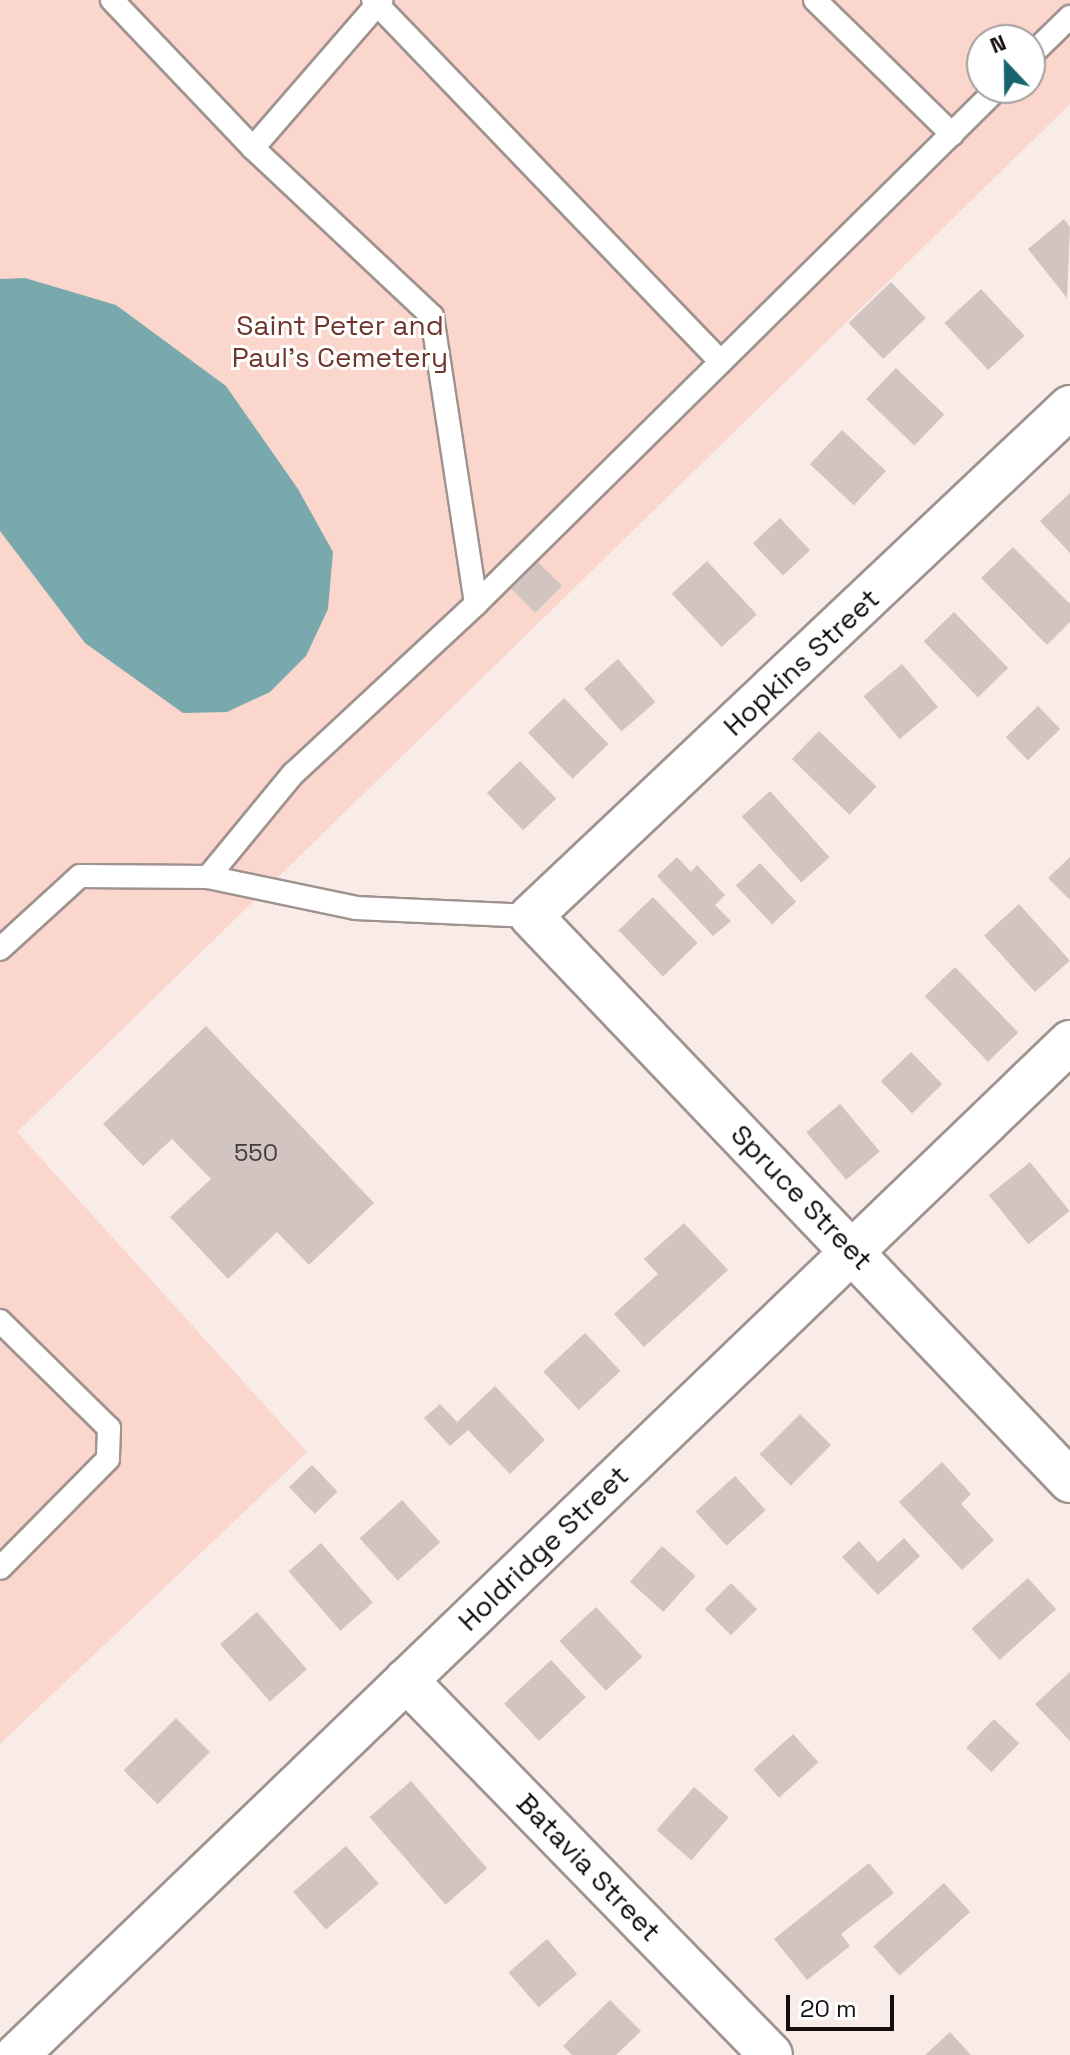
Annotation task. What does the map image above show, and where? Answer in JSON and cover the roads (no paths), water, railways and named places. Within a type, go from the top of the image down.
[{"type":"street","name":"Hopkins Street","points":[[531,916],[1070,407]]},
{"type":"street","name":"Spruce Street","points":[[531,916],[853,1250],[1070,1481]]},
{"type":"street","name":"Holdridge Street","points":[[17,2055],[1070,1042]]},
{"type":"street","name":"Batavia Street","points":[[406,1680],[771,2055]]},
{"type":"lane","points":[[112,0],[253,148],[432,316],[476,604]]},
{"type":"lane","points":[[815,0],[952,134]]},
{"type":"lane","points":[[253,148],[377,1],[721,362]]},
{"type":"lane","points":[[1046,40],[1070,17]]},
{"type":"lane","points":[[208,877],[293,774],[476,604],[982,104]]},
{"type":"lane","points":[[0,949],[80,876],[208,877],[356,908],[531,916]]},
{"type":"lane","points":[[0,1321],[109,1428],[108,1459],[0,1568]]},
{"type":"water","points":[[25,278],[116,305],[226,386],[298,489],[333,552],[328,609],[306,656],[270,692],[227,712],[183,713],[85,643],[0,531],[0,279]]},
{"type":"park label","name":"Saint Peter and Paul's Cemetery","points":[[340,341]]}]
